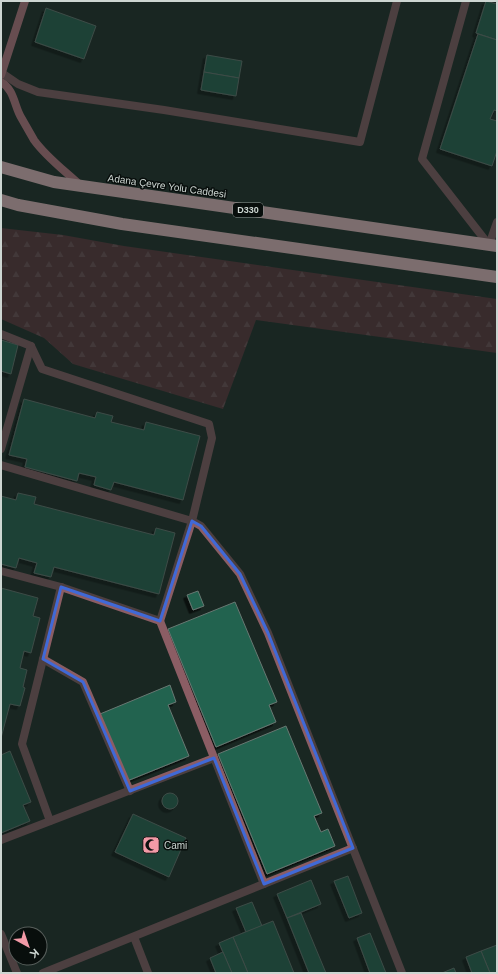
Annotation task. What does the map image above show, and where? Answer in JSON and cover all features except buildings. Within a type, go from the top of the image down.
[{"type":"highway","name":"Adana Çevre Yolu Caddesi","points":[[1,167],[54,182],[493,245]]},
{"type":"highway","points":[[1,200],[18,205],[122,224],[497,277]]},
{"type":"street","points":[[25,1],[5,53],[1,74],[18,84],[38,92],[164,110],[360,142],[397,1]]},
{"type":"street","points":[[466,1],[422,159],[493,245]]},
{"type":"street","points":[[1,82],[6,85],[14,97],[20,116],[35,141],[80,185]]},
{"type":"street","points":[[1,207],[18,205]]},
{"type":"street","points":[[493,245],[497,222]]},
{"type":"street","points":[[1,334],[32,346],[42,369],[209,424],[212,438],[192,521],[160,622],[264,884]]},
{"type":"street","points":[[1,449],[32,346]]},
{"type":"street","points":[[1,466],[192,521],[201,526],[240,574],[268,633],[402,973]]},
{"type":"street","points":[[1,571],[61,587],[160,622]]},
{"type":"street","points":[[50,821],[22,744],[61,587]]},
{"type":"street","points":[[43,659],[83,682],[130,790]]},
{"type":"street","points":[[1,840],[214,758]]},
{"type":"street","points":[[43,973],[353,848]]},
{"type":"street","points":[[1,934],[17,973]]},
{"type":"street","points":[[134,937],[148,973]]},
{"type":"highlighted area","points":[[192,521],[201,526],[240,574],[268,633],[353,848],[264,884],[214,758],[130,791],[83,682],[43,659],[61,587],[160,621]]},
{"type":"green space","points":[[1,228],[63,235],[124,246],[497,299],[497,353],[256,320],[223,409],[73,364],[44,338],[1,319]]},
{"type":"place","name":"Cami","points":[[151,845]]}]
